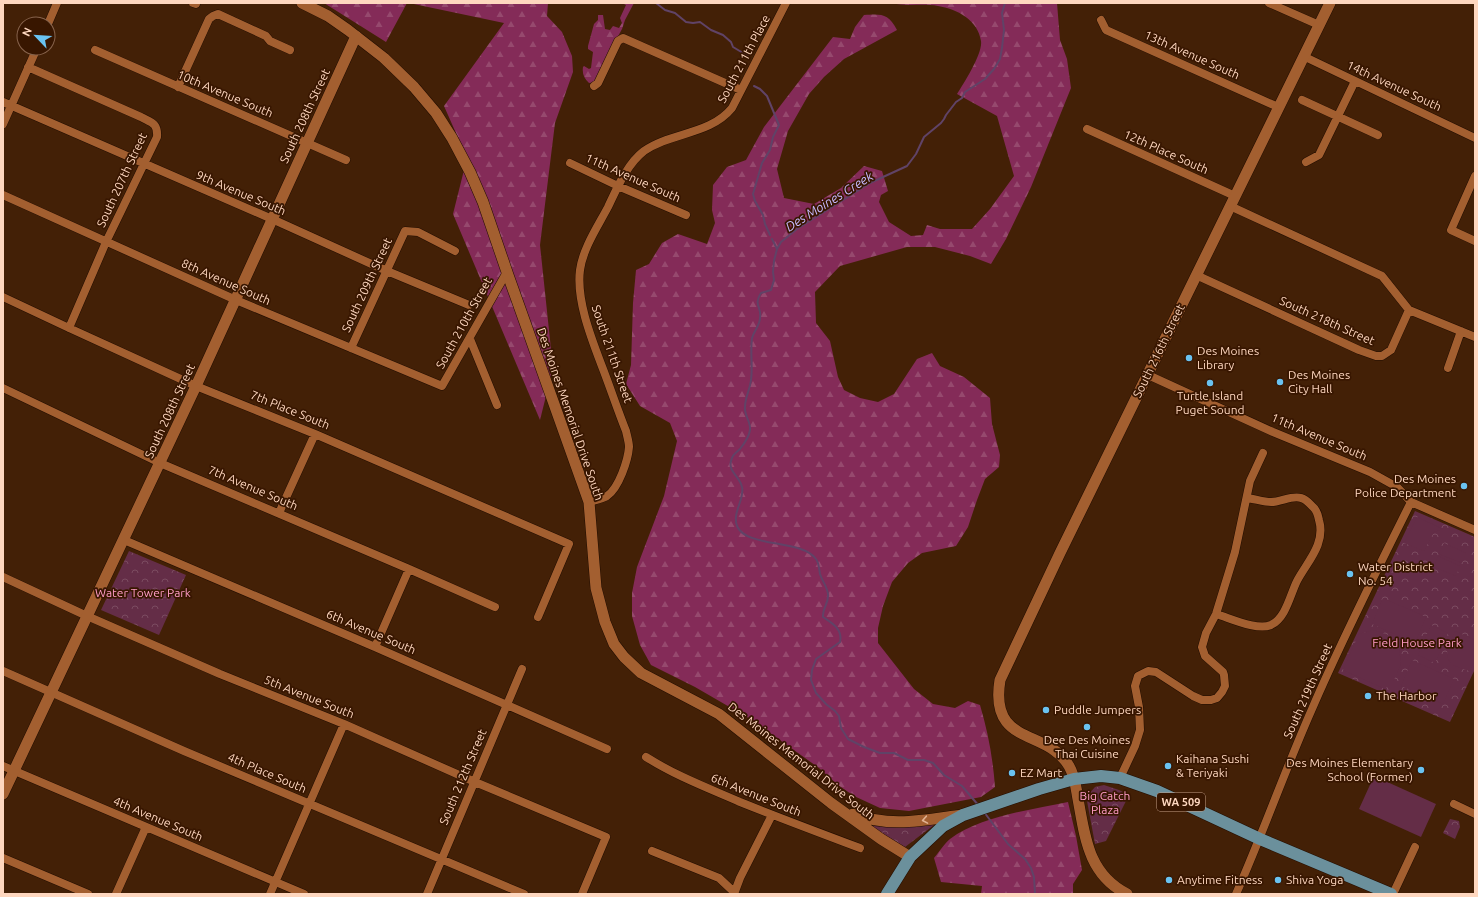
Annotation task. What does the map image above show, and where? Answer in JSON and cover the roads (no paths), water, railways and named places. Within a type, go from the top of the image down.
[{"type":"main road","name":"Des Moines Memorial Drive South","points":[[302,3],[328,16],[356,36],[384,58],[414,87],[436,113],[452,138],[470,172],[483,202],[589,502],[596,588],[605,622],[614,644],[636,669],[651,679],[719,714],[831,802],[881,839],[910,857]]},
{"type":"main road","name":"South 216th Street","points":[[1074,779],[1070,768],[1063,757],[1054,749],[1024,736],[1012,728],[1004,716],[1000,702],[999,686],[1004,671],[1060,553],[1330,3]]},
{"type":"main road","name":"South 208th Street","points":[[3,794],[196,386],[356,36]]},
{"type":"main road","name":"WA 509","points":[[887,894],[910,857],[943,826],[963,815],[988,806],[1074,779],[1096,776],[1120,778],[1157,791],[1260,838],[1392,894]]},
{"type":"main road","points":[[1074,779],[1087,846],[1095,865],[1110,883],[1127,894]]},
{"type":"main road","points":[[831,802],[859,816],[879,821],[900,823],[914,822],[963,815]]},
{"type":"street","points":[[51,16],[57,3]]},
{"type":"street","name":"South 211th Place","points":[[580,270],[583,255],[618,186],[632,163],[652,146],[704,128],[719,121],[726,115],[732,108],[786,3]]},
{"type":"street","points":[[1269,3],[1319,25]]},
{"type":"street","points":[[178,87],[209,20],[218,14],[266,36],[270,41],[290,50]]},
{"type":"street","name":"13th Avenue South","points":[[1101,20],[1106,30],[1278,107]]},
{"type":"street","points":[[594,86],[598,83],[618,41],[623,38],[741,90]]},
{"type":"street","name":"10th Avenue South","points":[[95,50],[346,160]]},
{"type":"street","points":[[3,124],[33,56]]},
{"type":"street","name":"14th Avenue South","points":[[1304,56],[1475,138]]},
{"type":"street","name":"South 207th Street","points":[[28,67],[154,124],[157,130],[157,137],[106,242],[69,328]]},
{"type":"street","points":[[1306,162],[1319,155],[1355,80]]},
{"type":"street","points":[[1302,100],[1378,135]]},
{"type":"street","name":"9th Avenue South","points":[[3,102],[272,219],[387,271],[469,305]]},
{"type":"street","name":"12th Place South","points":[[1087,129],[1232,201]]},
{"type":"street","name":"11th Avenue South","points":[[570,163],[618,186],[686,215]]},
{"type":"street","points":[[1475,176],[1451,230],[1475,241]]},
{"type":"street","name":"8th Avenue South","points":[[3,195],[236,300],[442,386]]},
{"type":"street","points":[[1232,201],[1382,276],[1409,310],[1475,337]]},
{"type":"street","name":"South 209th Street","points":[[351,348],[405,231],[418,232],[455,251]]},
{"type":"street","name":"South 211th Street","points":[[580,270],[580,287],[584,315],[626,431],[629,445],[625,466],[615,487],[609,495],[589,502]]},
{"type":"street","name":"South 210th Street","points":[[442,386],[507,272]]},
{"type":"street","name":"South 218th Street","points":[[1196,275],[1376,356],[1382,356],[1391,350],[1409,310]]},
{"type":"street","name":"7th Place South","points":[[3,297],[196,386],[315,434],[569,544],[538,617]]},
{"type":"street","points":[[1448,368],[1461,331]]},
{"type":"street","points":[[470,339],[497,405]]},
{"type":"street","name":"11th Avenue South","points":[[1148,375],[1273,432],[1370,472],[1398,487],[1411,502],[1475,530]]},
{"type":"street","name":"7th Avenue South","points":[[3,388],[160,463],[409,569],[495,608]]},
{"type":"street","points":[[279,513],[315,434]]},
{"type":"street","points":[[1120,778],[1140,730],[1139,707],[1135,686],[1138,676],[1148,671],[1156,672],[1193,696],[1202,700],[1217,698],[1225,686],[1223,672],[1206,656],[1202,648],[1206,633],[1216,614],[1235,552],[1250,481],[1263,453]]},
{"type":"street","points":[[1216,614],[1254,626],[1270,626],[1283,613],[1298,580],[1317,548],[1320,540],[1320,524],[1315,509],[1305,500],[1296,497],[1271,502],[1247,498]]},
{"type":"street","name":"South 219th Street","points":[[1236,894],[1295,749],[1330,668],[1411,502]]},
{"type":"street","name":"6th Avenue South","points":[[124,540],[507,704],[607,749]]},
{"type":"street","points":[[375,647],[409,569]]},
{"type":"street","name":"5th Avenue South","points":[[3,577],[87,616],[220,674],[344,724],[475,782],[606,837],[582,894]]},
{"type":"street","name":"South 212th Street","points":[[427,894],[522,669]]},
{"type":"street","name":"4th Place South","points":[[3,671],[191,754],[524,894]]},
{"type":"street","points":[[270,894],[344,724]]},
{"type":"street","name":"6th Avenue South","points":[[646,757],[706,788],[860,848]]},
{"type":"street","name":"4th Avenue South","points":[[3,766],[304,894]]},
{"type":"street","points":[[1454,804],[1475,814]]},
{"type":"street","points":[[652,851],[718,878],[734,893],[772,815]]},
{"type":"street","points":[[116,894],[146,827]]},
{"type":"street","points":[[1392,894],[1415,847]]},
{"type":"street","points":[[3,858],[88,894]]},
{"type":"waterway","points":[[656,3],[665,10],[675,13],[686,22],[700,22],[711,30],[723,35],[731,42],[733,47],[748,56]]},
{"type":"waterway","name":"Des Moines Creek","points":[[979,806],[962,786],[944,775],[933,763],[924,760],[908,760],[894,753],[880,753],[848,739],[841,728],[839,716],[816,693],[811,680],[812,670],[816,659],[840,642],[840,633],[836,627],[823,617],[828,601],[828,594],[827,588],[820,574],[818,562],[809,553],[799,548],[762,541],[751,538],[742,533],[737,526],[736,521],[737,511],[742,496],[742,487],[732,470],[731,463],[733,455],[743,445],[749,433],[750,424],[745,407],[752,375],[752,338],[760,321],[758,300],[761,293],[771,290],[774,280],[774,261],[777,249],[781,242],[797,229],[870,183],[907,166],[916,154],[924,137],[941,123],[956,102],[962,98],[965,92],[985,79],[994,69],[1000,59],[1002,48],[1004,30],[1002,13],[1005,3]]},
{"type":"waterway","points":[[754,86],[760,89],[767,96],[779,125],[773,137],[770,150],[762,163],[753,194],[770,235]]},
{"type":"waterway","points":[[772,239],[777,249]]},
{"type":"waterway","name":"Des Moines Creek","points":[[984,812],[1008,844],[1025,859],[1031,868],[1034,877],[1035,894]]},
{"type":"place","name":"Des Moines Library","points":[[1189,358]]},
{"type":"place","name":"Des Moines City Hall","points":[[1280,382]]},
{"type":"place","name":"Turtle Island Puget Sound","points":[[1210,383]]},
{"type":"place","name":"Des Moines Police Department","points":[[1464,486]]},
{"type":"place","name":"Water District No. 54","points":[[1350,574]]},
{"type":"place","name":"The Harbor","points":[[1368,696]]},
{"type":"place","name":"Puddle Jumpers","points":[[1046,710]]},
{"type":"place","name":"Dee Des Moines Thai Cuisine","points":[[1087,727]]},
{"type":"place","name":"Kaihana Sushi & Teriyaki","points":[[1168,766]]},
{"type":"place","name":"Des Moines Elementary School (Former)","points":[[1421,770]]},
{"type":"place","name":"EZ Mart","points":[[1012,773]]},
{"type":"place","name":"Anytime Fitness","points":[[1169,880]]},
{"type":"place","name":"Shiva Yoga","points":[[1278,880]]},
{"type":"park label","name":"Water Tower Park","points":[[143,593]]},
{"type":"park label","name":"Field House Park","points":[[1417,643]]},
{"type":"park label","name":"Big Catch Plaza","points":[[1105,803]]}]
